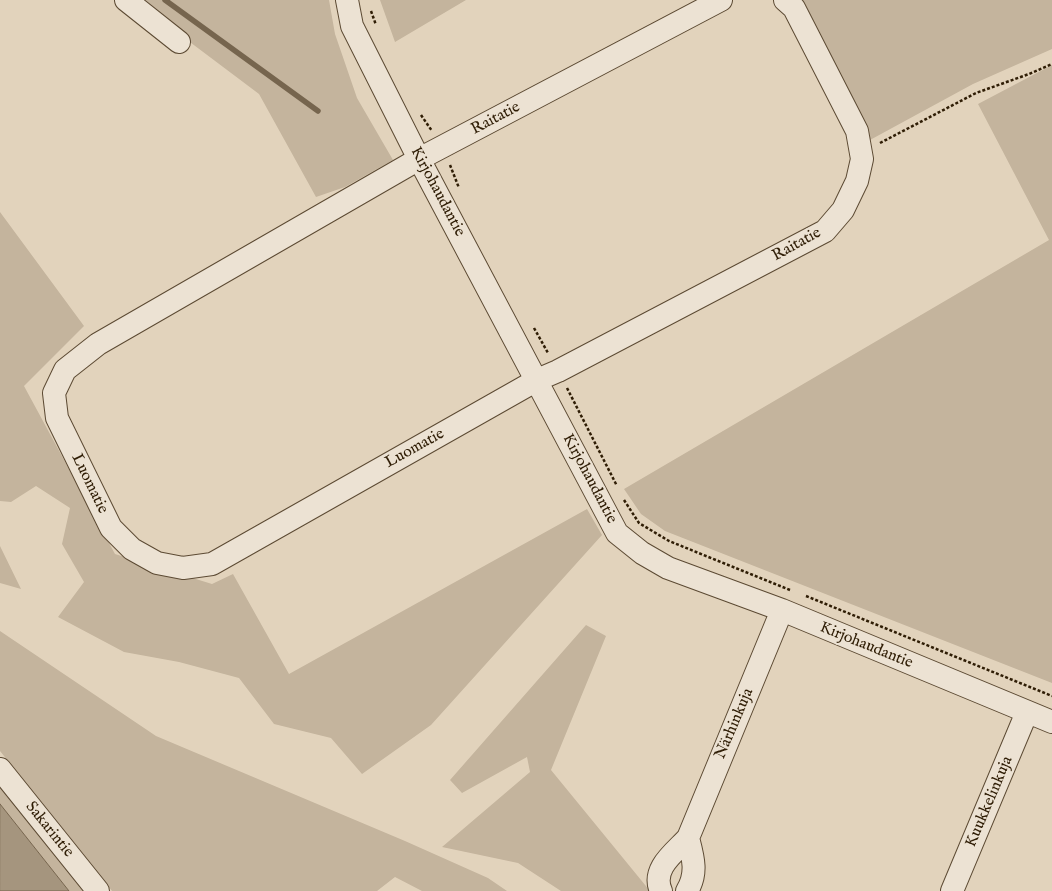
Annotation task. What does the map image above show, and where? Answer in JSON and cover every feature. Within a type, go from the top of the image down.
[{"type":"street","points":[[126,0],[179,42]]},
{"type":"street","name":"Kirjohaudantie","points":[[347,0],[352,26],[419,159],[617,533],[642,553],[668,568],[782,610],[1052,722]]},
{"type":"street","name":"Raitatie","points":[[419,159],[721,0]]},
{"type":"street","name":"Raitatie","points":[[537,380],[558,371],[825,231],[843,210],[857,181],[862,159],[857,130],[794,8],[785,0]]},
{"type":"street","name":"Luomatie","points":[[419,159],[98,344],[65,370],[54,393],[57,418],[111,528],[132,549],[157,563],[183,568],[212,564],[537,380]]},
{"type":"street","name":"Närhinkuja","points":[[688,838],[782,610]]},
{"type":"street","name":"Kuukkelinkuja","points":[[952,891],[1027,712]]},
{"type":"street","name":"Sakarintie","points":[[0,769],[98,891]]},
{"type":"street","points":[[661,891],[658,884],[660,868],[688,838]]},
{"type":"street","points":[[687,891],[693,882],[695,864],[688,838]]},
{"type":"path","points":[[370,7],[377,29]]},
{"type":"path","points":[[861,152],[976,93],[1052,64]]},
{"type":"path","points":[[419,112],[442,147],[460,190]]},
{"type":"path","points":[[531,324],[558,371],[618,486]]},
{"type":"path","points":[[621,493],[639,523],[669,541],[797,592]]},
{"type":"path","points":[[805,595],[1052,696]]},
{"type":"shaded area","points":[[134,0],[329,0],[335,34],[357,98],[393,160],[345,187],[316,197],[259,94]]},
{"type":"shaded area","points":[[380,0],[466,0],[395,42]]},
{"type":"shaded area","points":[[793,0],[1052,0],[1052,49],[973,84],[870,140],[800,6]]},
{"type":"shaded area","points":[[1052,65],[1052,683],[665,531],[641,514],[624,489],[1049,240],[978,104]]},
{"type":"shaded area","points":[[0,212],[84,326],[24,386],[115,554],[212,584],[233,574],[289,674],[587,509],[602,535],[431,725],[362,774],[331,738],[274,724],[239,678],[179,662],[124,652],[58,617],[84,582],[62,544],[70,508],[36,486],[11,502],[0,501]]},
{"type":"shaded area","points":[[0,546],[21,589],[0,583]]},
{"type":"shaded area","points":[[586,625],[606,636],[551,770],[650,891],[561,891],[518,863],[442,847],[530,772],[527,757],[462,793],[450,780]]},
{"type":"shaded area","points":[[0,631],[156,736],[405,841],[488,878],[507,891],[422,891],[395,877],[377,891],[112,891],[0,751]]},
{"type":"shaded area","points":[[0,781],[86,891],[69,891],[0,804]]},
{"type":"shaded area","points":[[0,804],[69,891],[0,891]]},
{"type":"waterway","points":[[165,0],[318,111]]}]
